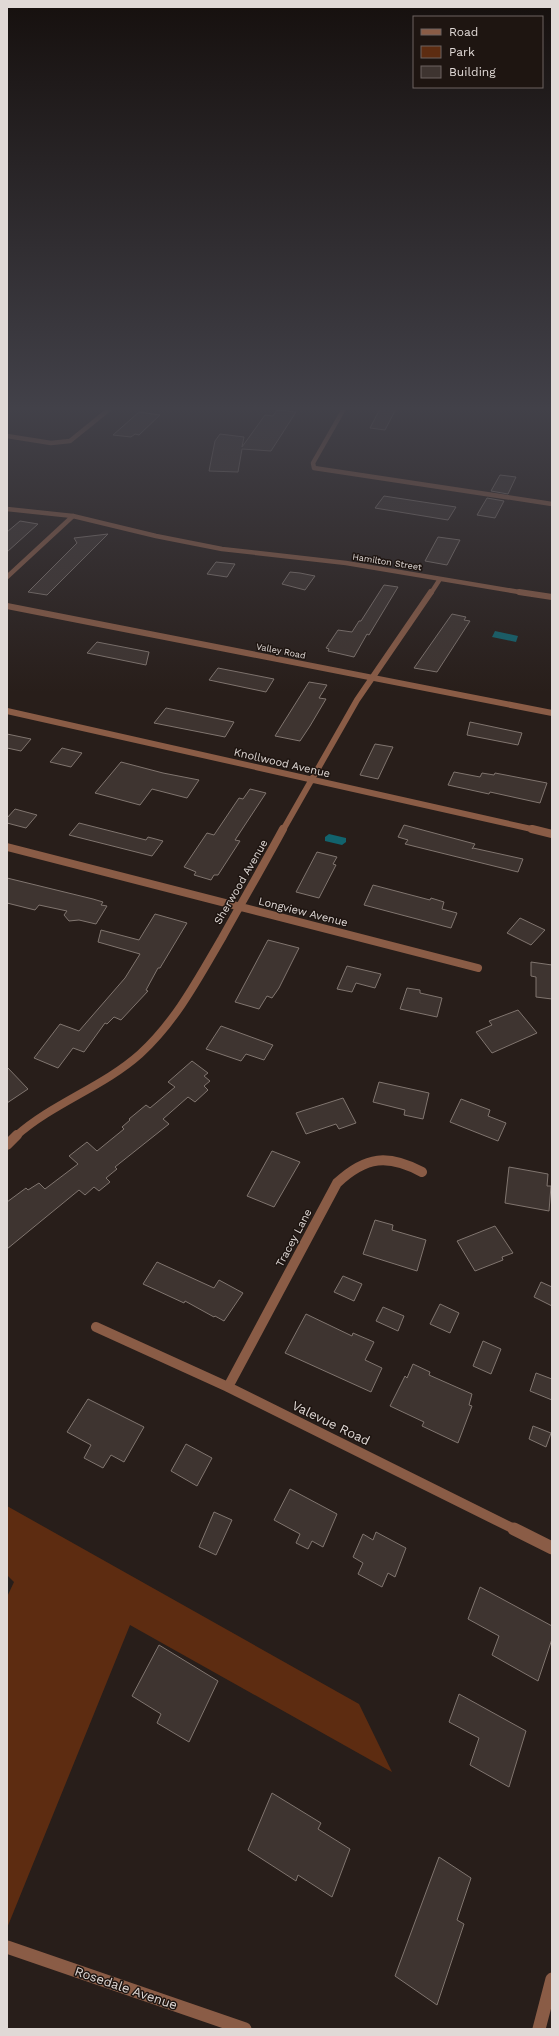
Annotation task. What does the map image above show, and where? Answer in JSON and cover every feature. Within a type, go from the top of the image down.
[{"type":"street","points":[[539,502],[552,504]]},
{"type":"street","name":"Hamilton Street","points":[[7,509],[73,516],[156,536],[222,549],[340,563],[552,597]]},
{"type":"street","points":[[7,577],[73,516]]},
{"type":"street","name":"Sherwood Avenue","points":[[7,1145],[30,1125],[58,1105],[90,1088],[121,1068],[146,1049],[166,1028],[189,995],[371,678],[440,579]]},
{"type":"street","name":"Valley Road","points":[[7,606],[552,713]]},
{"type":"street","name":"Knollwood Avenue","points":[[7,712],[552,834]]},
{"type":"street","name":"Longview Avenue","points":[[7,847],[478,968]]},
{"type":"street","name":"Tracey Lane","points":[[228,1387],[337,1183],[349,1171],[364,1163],[381,1160],[403,1162],[422,1172]]},
{"type":"street","name":"Valevue Road","points":[[96,1327],[228,1387],[552,1548]]},
{"type":"street","name":"Rosedale Avenue","points":[[7,1947],[245,2029]]},
{"type":"street","points":[[539,2029],[552,1980]]},
{"type":"green space","points":[[7,1506],[359,1704],[392,1772],[130,1625],[7,1928],[7,1597],[14,1582],[7,1575]]},
{"type":"water","points":[[495,631],[518,636],[516,642],[492,637]]},
{"type":"water","points":[[329,834],[346,838],[346,842],[342,845],[325,841],[325,837]]},
{"type":"building","points":[[379,502],[423,502],[456,507],[448,520],[375,508]]},
{"type":"building","points":[[485,502],[503,502],[495,518],[477,515]]},
{"type":"building","points":[[20,521],[38,524],[7,552],[7,532]]},
{"type":"building","points":[[108,534],[47,595],[28,592],[77,543],[74,538]]},
{"type":"building","points":[[438,537],[460,540],[447,565],[425,561]]},
{"type":"building","points":[[216,562],[235,564],[227,577],[207,574]]},
{"type":"building","points":[[290,572],[315,576],[305,590],[282,584]]},
{"type":"building","points":[[384,585],[398,587],[369,635],[367,634],[354,657],[328,651],[329,649],[326,648],[338,630],[352,632],[359,621],[361,621]]},
{"type":"building","points":[[452,614],[466,617],[464,620],[470,621],[437,672],[414,668]]},
{"type":"building","points":[[97,642],[149,652],[146,665],[87,653]]},
{"type":"building","points":[[218,668],[274,679],[266,692],[209,680]]},
{"type":"building","points":[[309,682],[327,685],[319,698],[326,699],[310,726],[300,741],[275,736]]},
{"type":"building","points":[[166,708],[234,722],[225,737],[154,723]]},
{"type":"building","points":[[470,722],[522,733],[518,745],[467,735]]},
{"type":"building","points":[[7,734],[31,739],[21,751],[7,748]]},
{"type":"building","points":[[375,744],[393,747],[378,779],[360,775]]},
{"type":"building","points":[[62,748],[82,753],[71,767],[50,762]]},
{"type":"building","points":[[121,762],[163,773],[199,780],[187,798],[152,789],[140,805],[95,793]]},
{"type":"building","points":[[454,772],[480,777],[482,773],[494,775],[495,773],[547,783],[540,803],[448,785]]},
{"type":"building","points":[[250,789],[266,793],[235,840],[240,841],[218,875],[214,875],[211,880],[194,875],[196,872],[184,867],[207,833],[214,835],[239,798],[243,799]]},
{"type":"building","points":[[15,809],[37,815],[26,828],[7,823],[7,818]]},
{"type":"building","points":[[79,823],[146,840],[148,837],[163,841],[152,856],[69,835]]},
{"type":"building","points":[[404,825],[475,844],[472,849],[523,859],[518,872],[405,844],[408,840],[398,837]]},
{"type":"building","points":[[317,852],[337,857],[333,864],[336,865],[319,898],[296,892]]},
{"type":"building","points":[[7,878],[93,899],[103,902],[101,905],[107,906],[96,924],[79,920],[69,921],[64,915],[67,911],[39,905],[35,910],[7,903]]},
{"type":"building","points":[[373,885],[430,900],[431,898],[444,902],[442,909],[457,913],[451,928],[364,905]]},
{"type":"building","points":[[155,914],[187,923],[160,968],[158,968],[146,990],[148,991],[121,1020],[114,1017],[107,1024],[105,1023],[84,1052],[73,1048],[58,1068],[34,1058],[60,1024],[79,1031],[125,978],[140,954],[98,942],[101,930],[139,940]]},
{"type":"building","points":[[520,918],[545,930],[531,945],[507,933]]},
{"type":"building","points":[[268,940],[299,948],[279,988],[272,998],[267,996],[259,1009],[235,1002]]},
{"type":"building","points":[[531,962],[552,965],[552,999],[536,997],[536,977],[531,976]]},
{"type":"building","points":[[347,966],[381,974],[375,988],[356,983],[352,992],[337,989]]},
{"type":"building","points":[[407,988],[420,990],[420,993],[442,998],[437,1017],[400,1009]]},
{"type":"building","points":[[518,1010],[537,1033],[492,1053],[476,1032],[492,1025],[489,1021]]},
{"type":"building","points":[[221,1026],[273,1045],[264,1060],[246,1054],[241,1061],[206,1049]]},
{"type":"building","points":[[192,1061],[208,1073],[204,1076],[210,1081],[204,1086],[208,1090],[195,1102],[188,1097],[163,1119],[169,1124],[115,1167],[117,1169],[106,1178],[110,1182],[99,1191],[94,1187],[85,1195],[79,1190],[7,1249],[7,1202],[26,1188],[28,1190],[39,1183],[45,1189],[78,1164],[69,1156],[87,1142],[97,1151],[124,1129],[122,1127],[130,1120],[129,1119],[146,1105],[150,1108],[175,1087],[168,1082]]},
{"type":"building","points":[[7,1067],[28,1089],[7,1103]]},
{"type":"building","points":[[379,1082],[429,1093],[423,1119],[404,1115],[405,1110],[373,1102]]},
{"type":"building","points":[[343,1098],[356,1123],[339,1129],[336,1124],[306,1134],[296,1113]]},
{"type":"building","points":[[461,1099],[490,1110],[488,1116],[506,1123],[498,1141],[450,1122]]},
{"type":"building","points":[[272,1151],[300,1162],[274,1207],[247,1196]]},
{"type":"building","points":[[509,1167],[548,1174],[547,1186],[551,1186],[549,1211],[505,1203]]},
{"type":"building","points":[[375,1220],[393,1225],[392,1230],[426,1240],[417,1271],[363,1254]]},
{"type":"building","points":[[495,1226],[513,1253],[502,1257],[503,1260],[475,1271],[457,1241]]},
{"type":"building","points":[[157,1262],[214,1288],[219,1280],[243,1293],[224,1321],[185,1301],[184,1303],[143,1284]]},
{"type":"building","points":[[343,1276],[362,1284],[354,1301],[334,1292]]},
{"type":"building","points":[[541,1282],[552,1287],[552,1306],[534,1297]]},
{"type":"building","points":[[440,1304],[459,1313],[450,1333],[430,1324]]},
{"type":"building","points":[[383,1307],[404,1316],[398,1331],[376,1321]]},
{"type":"building","points":[[306,1314],[352,1336],[353,1333],[374,1342],[365,1360],[382,1368],[371,1392],[285,1353]]},
{"type":"building","points":[[483,1341],[501,1349],[491,1374],[473,1366]]},
{"type":"building","points":[[413,1364],[430,1372],[429,1375],[472,1394],[469,1405],[472,1406],[458,1443],[422,1426],[424,1422],[390,1406],[405,1376],[407,1378]]},
{"type":"building","points":[[536,1373],[552,1379],[552,1400],[530,1391]]},
{"type":"building","points":[[88,1399],[144,1427],[124,1462],[111,1455],[103,1468],[84,1458],[91,1445],[67,1432]]},
{"type":"building","points":[[533,1426],[551,1433],[546,1447],[529,1439]]},
{"type":"building","points":[[186,1444],[212,1458],[197,1486],[171,1471]]},
{"type":"building","points":[[290,1489],[337,1514],[323,1547],[312,1541],[308,1549],[296,1543],[300,1534],[274,1520]]},
{"type":"building","points":[[214,1512],[232,1520],[216,1555],[199,1547]]},
{"type":"building","points":[[376,1532],[406,1548],[395,1577],[388,1573],[382,1587],[358,1574],[363,1563],[353,1557],[363,1534],[373,1540]]},
{"type":"building","points":[[480,1587],[552,1626],[552,1639],[538,1681],[492,1655],[499,1636],[468,1619]]},
{"type":"building","points":[[159,1645],[218,1681],[189,1742],[157,1723],[161,1714],[132,1696]]},
{"type":"building","points":[[459,1694],[526,1731],[509,1787],[470,1765],[479,1738],[449,1722]]},
{"type":"building","points":[[272,1793],[321,1823],[318,1829],[350,1849],[332,1897],[298,1875],[296,1881],[248,1850]]},
{"type":"building","points":[[439,1857],[471,1878],[457,1920],[464,1924],[437,2005],[395,1976]]}]
